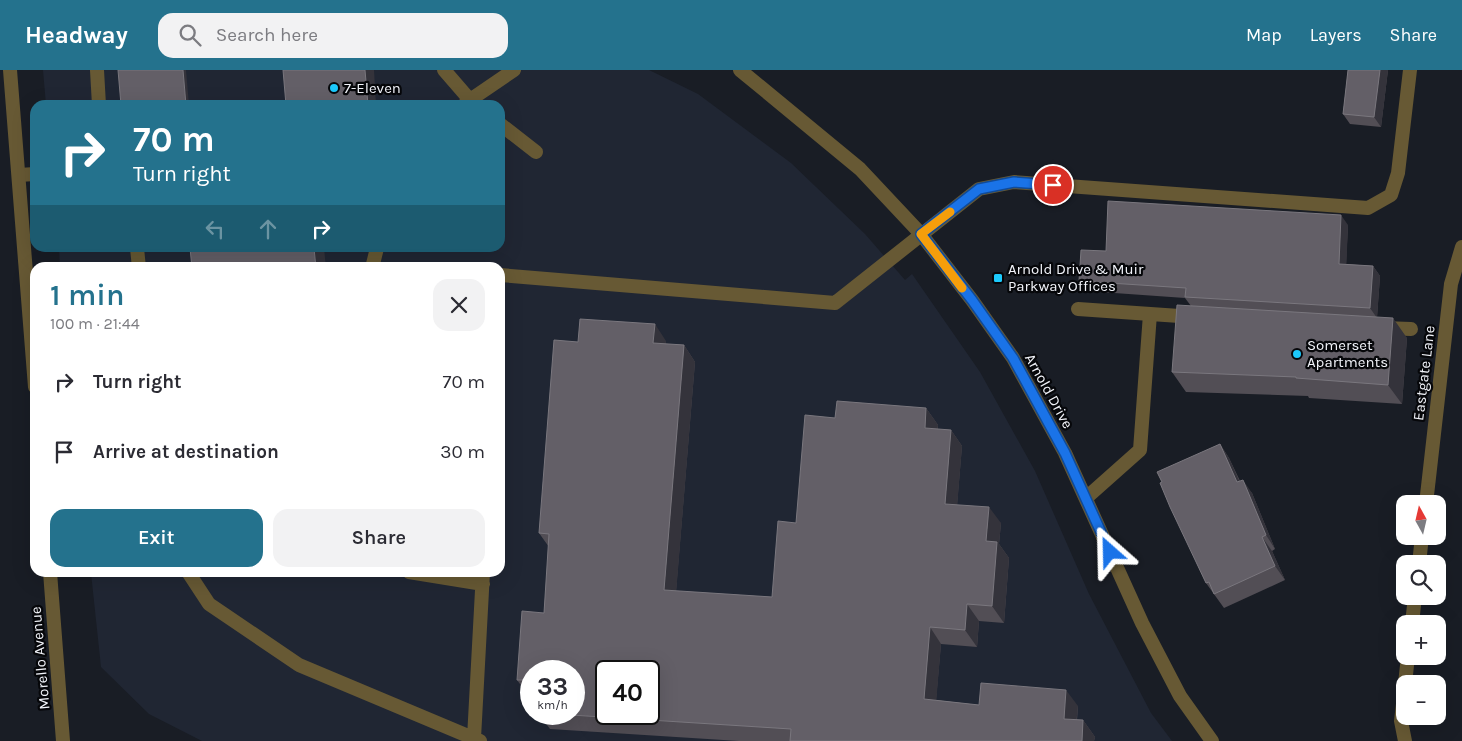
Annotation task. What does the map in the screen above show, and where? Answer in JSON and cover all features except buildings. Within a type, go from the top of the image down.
[{"type":"street","points":[[10,70],[30,321]]},
{"type":"street","points":[[97,70],[100,100]]},
{"type":"street","points":[[444,70],[468,100]]},
{"type":"street","points":[[474,100],[514,70]]},
{"type":"street","name":"Arnold Drive","points":[[740,70],[860,169],[921,234],[972,300],[1013,358],[1065,453],[1142,623],[1180,696],[1212,741]]},
{"type":"street","points":[[505,275],[835,303],[979,189],[1014,182],[1368,208],[1390,195],[1398,173],[1410,70]]},
{"type":"street","points":[[505,128],[536,152]]},
{"type":"street","points":[[19,175],[30,174]]},
{"type":"street","name":"Eastgate Lane","points":[[1427,495],[1451,284],[1462,247]]},
{"type":"street","points":[[1078,309],[1208,318]]},
{"type":"street","points":[[1086,498],[1140,450],[1150,314]]},
{"type":"street","points":[[1372,327],[1411,329]]},
{"type":"street","name":"Morello Avenue","points":[[50,577],[63,741]]},
{"type":"street","points":[[191,577],[210,604],[299,665],[477,740],[483,578]]},
{"type":"street","points":[[1402,725],[1404,741]]},
{"type":"shaded area","points":[[43,70],[649,70],[698,94],[791,163],[865,234],[905,280],[912,274],[980,372],[1035,471],[1089,594],[1151,713],[1172,741],[202,741],[149,714],[101,667],[91,577],[505,577],[505,262],[60,262],[59,252],[505,252],[505,100],[46,100]]},
{"type":"slow traffic","points":[[950,212],[921,234],[962,288]]},
{"type":"place","name":"7-Eleven","points":[[334,88]]},
{"type":"place","name":"Arnold Drive & Muir Parkway Offices","points":[[998,278]]},
{"type":"place","name":"Somerset Apartments","points":[[1297,354]]},
{"type":"route","points":[[1053,185],[1014,182],[979,189],[921,234],[972,300],[1013,358],[1065,453],[1110,552]]}]
